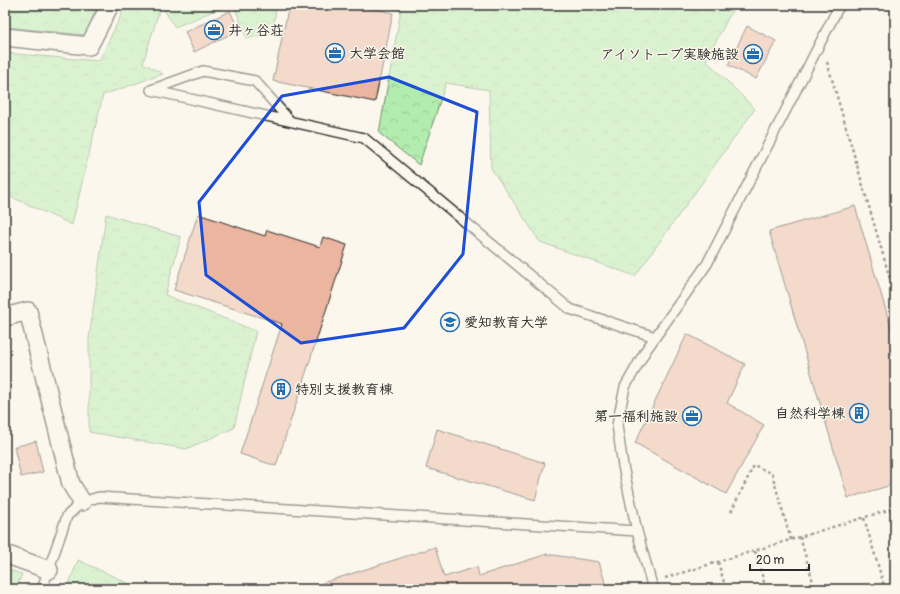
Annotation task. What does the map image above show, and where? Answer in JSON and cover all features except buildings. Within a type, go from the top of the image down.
[{"type":"street","points":[[5,37],[89,46],[110,5]]},
{"type":"street","points":[[5,317],[28,311],[71,484],[82,502]]},
{"type":"street","points":[[5,554],[49,570]]},
{"type":"lane","points":[[652,586],[637,531],[623,466],[617,425],[625,386],[646,350],[707,264],[821,41],[841,5]]},
{"type":"lane","points":[[290,121],[255,81],[203,71],[151,90],[364,138],[570,309],[656,337]]},
{"type":"lane","points":[[42,589],[67,516],[82,502],[99,497],[637,531]]},
{"type":"path","points":[[821,41],[895,296]]},
{"type":"path","points":[[731,512],[754,465],[772,474],[791,540]]},
{"type":"path","points":[[652,586],[718,562],[895,508]]},
{"type":"path","points":[[864,518],[885,589]]},
{"type":"path","points":[[800,537],[815,589]]},
{"type":"path","points":[[755,551],[766,589]]},
{"type":"path","points":[[718,562],[726,589]]},
{"type":"highlighted area","points":[[389,77],[477,112],[463,254],[404,328],[301,343],[206,275],[199,202],[282,96]]},
{"type":"green space","points":[[5,5],[97,5],[86,35],[5,27]]},
{"type":"green space","points":[[126,5],[161,5],[143,63],[163,74],[103,95],[72,225],[5,194],[5,53],[99,61]]},
{"type":"green space","points":[[161,5],[228,5],[175,27]]},
{"type":"green space","points":[[234,5],[277,5],[272,32],[247,39]]},
{"type":"green space","points":[[379,5],[735,5],[706,60],[755,109],[635,276],[540,242],[491,168],[489,90],[446,83],[419,165],[379,133],[401,10]]},
{"type":"green space","points":[[106,214],[181,237],[165,295],[256,331],[234,428],[186,449],[89,432],[89,339]]},
{"type":"green space","points":[[78,560],[141,589],[67,589]]},
{"type":"green space","points":[[5,569],[22,574],[16,589],[5,589]]},
{"type":"place","name":"井ヶ谷荘","points":[[214,30]]},
{"type":"place","name":"大学会館","points":[[335,53]]},
{"type":"place","name":"アイソトープ実験施設","points":[[753,54]]},
{"type":"place","name":"愛知教育大学","points":[[450,322]]},
{"type":"place","name":"特別支援教育棟","points":[[281,389]]},
{"type":"place","name":"自然科学棟","points":[[859,413]]},
{"type":"place","name":"第一福利施設","points":[[692,416]]}]
